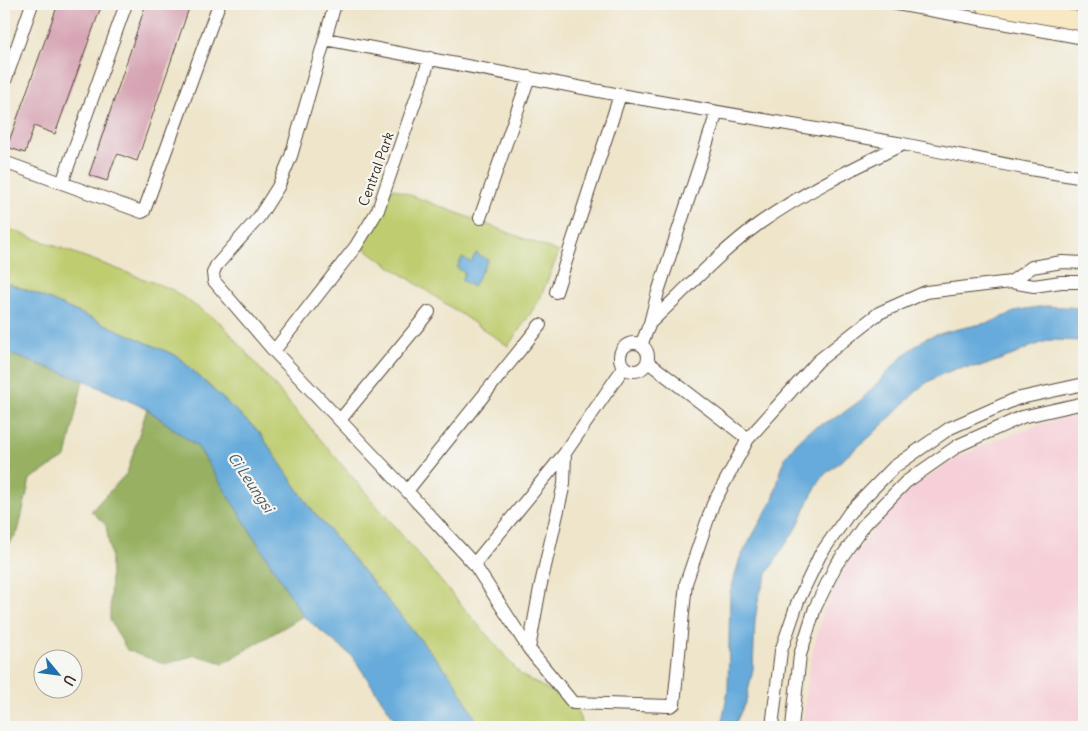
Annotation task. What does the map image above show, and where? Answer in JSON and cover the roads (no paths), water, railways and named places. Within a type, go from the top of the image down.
[{"type":"street","points":[[4,84],[32,4]]},
{"type":"street","points":[[62,183],[126,4]]},
{"type":"street","points":[[4,162],[142,212],[146,210],[219,4]]},
{"type":"street","points":[[335,4],[291,156],[278,187],[259,217],[216,266],[213,273],[214,281],[274,351],[408,491],[474,564],[529,649],[573,703],[670,706],[674,704],[686,582],[713,504],[748,440],[818,361],[879,313],[926,292],[1011,282],[1034,286],[1061,282],[1084,282]]},
{"type":"street","points":[[896,4],[1084,38]]},
{"type":"street","points":[[984,4],[1084,22]]},
{"type":"street","points":[[325,39],[620,95],[903,144],[1084,178]]},
{"type":"street","name":"Central Park","points":[[274,351],[356,246],[378,210],[430,58]]},
{"type":"street","points":[[480,218],[529,77]]},
{"type":"street","points":[[556,292],[620,95]]},
{"type":"street","points":[[641,345],[650,323],[658,292],[717,112]]},
{"type":"street","points":[[650,323],[719,257],[760,223],[829,182],[903,144]]},
{"type":"street","points":[[1011,282],[1032,267],[1062,262],[1084,262]]},
{"type":"street","points":[[340,420],[428,312]]},
{"type":"street","points":[[408,491],[540,326]]},
{"type":"street","points":[[631,343],[641,345],[648,352],[648,362],[642,369],[632,372],[624,367],[620,358],[623,349],[631,343]]},
{"type":"street","points":[[648,362],[748,440]]},
{"type":"street","points":[[474,564],[565,453],[624,367]]},
{"type":"street","points":[[772,727],[782,652],[798,601],[820,555],[850,512],[894,467],[950,428],[1016,399],[1084,384]]},
{"type":"street","points":[[792,727],[800,656],[815,608],[836,565],[865,524],[906,482],[960,445],[1022,417],[1084,403]]},
{"type":"street","points":[[529,649],[540,588],[564,484],[565,453]]},
{"type":"water","points":[[476,253],[488,260],[473,287],[461,280],[465,273],[457,268],[462,257],[471,262]]},
{"type":"water","name":"Ci Leungsi","points":[[4,282],[32,292],[177,356],[259,432],[309,506],[454,680],[480,727],[400,727],[352,656],[303,616],[198,447],[147,409],[83,380],[4,352]]},
{"type":"water","points":[[1045,306],[1084,308],[1084,341],[1050,340],[983,366],[958,368],[942,374],[923,385],[871,436],[824,475],[812,494],[798,525],[768,572],[759,596],[755,620],[753,669],[746,701],[736,722],[730,727],[726,727],[722,722],[728,690],[730,593],[740,558],[773,499],[785,457],[810,430],[839,416],[861,400],[905,354],[926,338],[991,322],[1019,310]]}]
